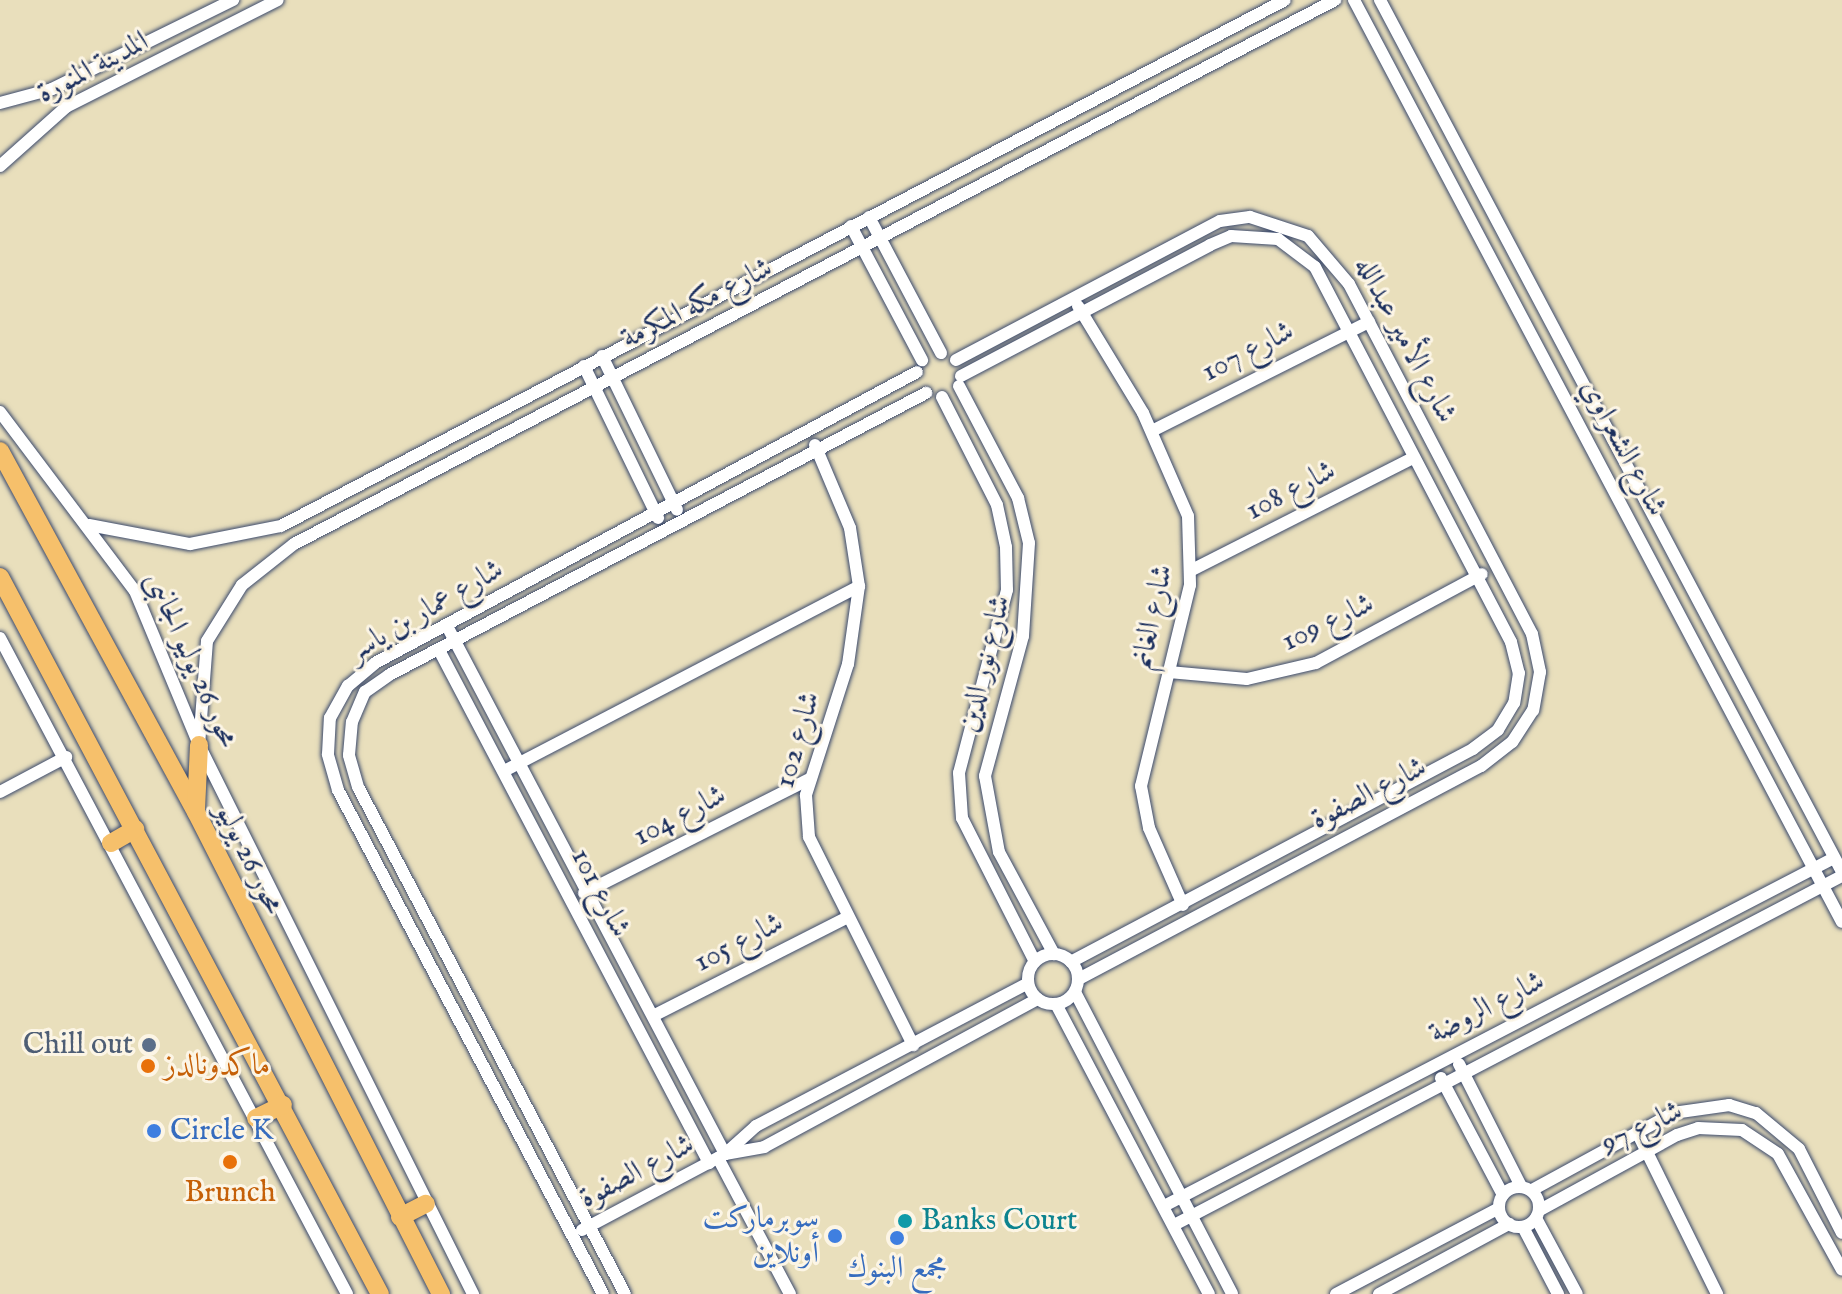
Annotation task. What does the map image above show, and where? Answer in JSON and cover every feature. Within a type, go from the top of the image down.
[{"type":"highway","name":"محور 26 يوليو","points":[[0,451],[196,812],[441,1294]]},
{"type":"highway","points":[[0,577],[283,1105],[380,1294]]},
{"type":"highway","points":[[196,812],[199,745]]},
{"type":"highway","points":[[111,843],[135,829]]},
{"type":"highway","points":[[256,1118],[283,1105]]},
{"type":"highway","points":[[400,1217],[426,1204]]},
{"type":"street","points":[[0,103],[52,89],[233,0]]},
{"type":"street","name":"المدينة المنورة","points":[[1,162],[66,107],[222,31],[278,0]]},
{"type":"street","name":"شارع مكه المكرمة","points":[[89,525],[151,541],[209,543],[263,532],[332,499],[1285,0]]},
{"type":"street","name":"شارع مكه المكرمة","points":[[199,745],[199,674],[222,612],[266,562],[343,517],[1335,0]]},
{"type":"street","name":"شارع الشعراوي","points":[[1354,0],[1842,922]]},
{"type":"street","name":"شارع الشعراوي","points":[[1380,0],[1842,874]]},
{"type":"street","points":[[212,11],[222,31]]},
{"type":"street","points":[[992,151],[1006,173]]},
{"type":"street","points":[[869,217],[941,353],[956,360],[960,381]]},
{"type":"street","points":[[851,226],[919,366],[926,393],[942,397],[960,381],[1082,312],[1210,245],[1244,235],[1241,218]]},
{"type":"street","name":"شارع الأمير عبدالله","points":[[956,360],[1201,229],[1241,218],[1281,222],[1308,236],[1330,256],[1369,322],[1496,567]]},
{"type":"street","name":"شارع الأمير عبدالله","points":[[1244,235],[1299,250],[1348,333],[1478,576]]},
{"type":"street","name":"شارع الغانم","points":[[1072,297],[1152,431],[1184,499],[1192,570],[1141,786],[1149,828],[1189,917]]},
{"type":"street","name":"شارع 107","points":[[1152,431],[1369,322]]},
{"type":"street","points":[[919,366],[941,353]]},
{"type":"street","points":[[602,356],[683,520]]},
{"type":"street","points":[[584,366],[664,530]]},
{"type":"street","name":"شارع عمار بن ياسر","points":[[603,1294],[353,817],[328,754],[330,718],[348,686],[375,663],[810,435],[919,366]]},
{"type":"street","name":"شارع نور الدين","points":[[960,381],[1018,498],[1029,543],[1023,636],[985,776],[988,815],[1054,954]]},
{"type":"street","name":"شارع عمار بن ياسر","points":[[625,1294],[527,1114],[369,809],[349,755],[356,712],[365,692],[439,650],[926,393]]},
{"type":"street","name":"شارع نور الدين","points":[[942,397],[997,505],[1006,547],[1007,590],[959,773],[962,818],[1035,962]]},
{"type":"street","name":"محور 26 يوليو الجانبى","points":[[0,412],[30,459],[89,525],[149,618],[199,745],[473,1294]]},
{"type":"street","points":[[497,412],[508,431]]},
{"type":"street","points":[[1400,433],[1420,420]]},
{"type":"street","points":[[468,427],[479,446]]},
{"type":"street","name":"شارع 102","points":[[810,435],[850,528],[859,586],[848,664],[810,779],[809,837],[846,918],[913,1045]]},
{"type":"street","name":"شارع 108","points":[[1192,570],[1436,452]]},
{"type":"street","points":[[409,458],[421,477]]},
{"type":"street","points":[[332,499],[343,517]]},
{"type":"street","name":"شارع 109","points":[[1169,672],[1247,679],[1316,663],[1496,567]]},
{"type":"street","name":"شارع الصفوة","points":[[1077,986],[1189,917],[1481,766],[1512,742],[1533,710],[1540,672],[1532,634],[1496,567]]},
{"type":"street","name":"شارع الصفوة","points":[[1071,962],[1498,730],[1514,703],[1519,673],[1478,576]]},
{"type":"street","points":[[506,770],[859,586]]},
{"type":"street","name":"شارع 101","points":[[447,626],[524,761],[655,1015],[717,1158]]},
{"type":"street","points":[[0,638],[66,757],[347,1294]]},
{"type":"street","name":"شارع 101","points":[[439,650],[717,1158]]},
{"type":"street","points":[[977,700],[1001,708]]},
{"type":"street","points":[[0,792],[66,757]]},
{"type":"street","name":"شارع 104","points":[[574,899],[810,779]]},
{"type":"street","points":[[353,817],[369,809]]},
{"type":"street","name":"شارع الروضة","points":[[1164,1206],[1834,858]]},
{"type":"street","name":"شارع الروضة","points":[[1174,1225],[1842,874]]},
{"type":"street","name":"شارع 105","points":[[655,1015],[846,918]]},
{"type":"street","points":[[1209,1294],[1056,1004],[1038,999],[1028,983],[1035,962],[1054,954],[1071,962],[1077,986],[1232,1294]]},
{"type":"street","points":[[427,959],[446,957]]},
{"type":"street","points":[[434,971],[446,957]]},
{"type":"street","name":"شارع الصفوة","points":[[572,1235],[717,1158],[748,1131],[1028,983]]},
{"type":"street","points":[[1056,1004],[1077,986]]},
{"type":"street","name":"شارع الصفوة","points":[[717,1158],[764,1147],[1038,999]]},
{"type":"street","points":[[1454,1054],[1526,1188],[1577,1294]]},
{"type":"street","points":[[1336,1294],[1499,1208],[1503,1195],[1434,1065]]},
{"type":"street","name":"شارع 97","points":[[1526,1188],[1637,1132],[1700,1105],[1756,1113],[1799,1149],[1842,1233]]},
{"type":"street","points":[[513,1122],[527,1114]]},
{"type":"street","name":"شارع 97","points":[[1538,1214],[1646,1151],[1698,1128],[1720,1126],[1761,1140],[1790,1173],[1842,1270]]},
{"type":"street","points":[[1637,1132],[1717,1294]]},
{"type":"street","points":[[717,1158],[786,1293]]},
{"type":"street","points":[[1503,1195],[1526,1188]]},
{"type":"street","points":[[1499,1208],[1509,1224]]},
{"type":"street","points":[[1523,1227],[1538,1214]]},
{"type":"street","points":[[1377,1273],[1385,1293],[1402,1289],[1509,1224],[1523,1227]]},
{"type":"street","points":[[1523,1227],[1558,1294]]},
{"type":"street","points":[[1390,1267],[1402,1289]]},
{"type":"place","name":"Chill out","points":[[149,1045]]},
{"type":"place","name":"ماكدونالدز","points":[[148,1066]]},
{"type":"place","name":"Circle K","points":[[154,1131]]},
{"type":"place","name":"Brunch","points":[[230,1162]]},
{"type":"place","name":"Banks Court","points":[[905,1221]]},
{"type":"place","name":"سوبرماركت أونلاين","points":[[835,1236]]},
{"type":"place","name":"مجمع البنوك","points":[[897,1238]]}]
